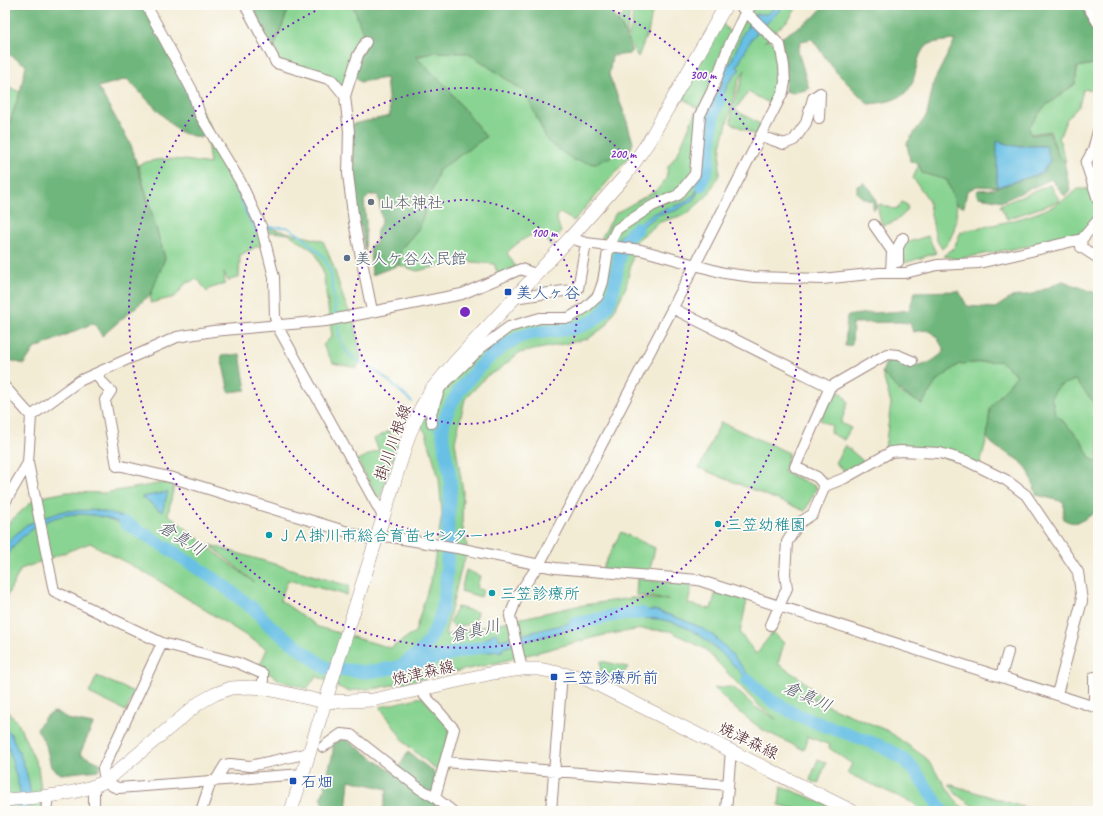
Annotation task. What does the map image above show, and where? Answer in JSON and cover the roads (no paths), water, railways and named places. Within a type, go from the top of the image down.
[{"type":"main road","name":"掛川川根線","points":[[291,811],[346,640],[409,435],[431,390],[625,176],[649,141],[726,5]]},
{"type":"main road","name":"焼津森線","points":[[6,800],[71,793],[100,784],[199,703],[215,694],[231,688],[263,688],[325,702],[373,700],[493,673],[521,663],[539,669],[584,678],[852,811]]},
{"type":"street","points":[[146,5],[192,90],[200,115],[240,181],[261,226],[274,276],[273,293],[275,317],[278,325],[287,344],[384,518]]},
{"type":"street","points":[[245,5],[276,63],[332,80],[345,96]]},
{"type":"street","points":[[1087,5],[1098,22]]},
{"type":"street","points":[[521,663],[510,616],[515,602],[538,565],[696,265],[783,92],[785,82],[780,45],[754,19],[746,7]]},
{"type":"street","points":[[432,422],[431,413],[440,388],[482,347],[510,327],[540,318],[569,318],[585,308],[598,296],[603,282],[611,246],[618,230],[652,206],[678,195],[695,174],[700,115],[712,92],[728,48],[746,7]]},
{"type":"street","points":[[366,42],[358,55],[345,96],[349,131],[348,174],[354,222],[372,311]]},
{"type":"street","points":[[761,136],[784,144],[794,140],[806,123],[813,98],[820,93],[819,118]]},
{"type":"street","points":[[1098,131],[1093,150],[1086,163],[1098,200]]},
{"type":"street","points":[[1098,220],[1082,239],[1080,246],[1098,258]]},
{"type":"street","points":[[874,225],[892,251],[894,272]]},
{"type":"street","points":[[570,238],[586,243],[641,250],[724,273],[761,277],[822,279],[894,272],[911,272],[937,265],[979,263],[1082,239]]},
{"type":"street","points":[[894,272],[898,247],[902,238]]},
{"type":"street","points":[[513,298],[578,289],[586,243]]},
{"type":"street","points":[[31,416],[79,381],[177,337],[213,331],[326,321],[462,294],[521,268],[535,274]]},
{"type":"street","points":[[672,308],[830,388]]},
{"type":"street","points":[[826,486],[817,477],[795,467],[830,388],[875,355],[898,355],[912,361]]},
{"type":"street","points":[[97,373],[101,381],[111,391],[104,400],[120,466],[180,480],[378,538],[463,549],[538,565],[698,580],[1057,694],[1096,708],[1094,677]]},
{"type":"street","points":[[5,387],[31,416],[28,463],[46,544],[54,591],[162,643],[238,663],[263,674],[263,688]]},
{"type":"street","points":[[772,625],[787,588],[785,574],[787,542],[799,523],[813,514],[826,486],[845,478],[891,452],[901,451],[940,453],[967,461],[1006,480],[1026,495],[1078,572],[1082,601],[1057,694]]},
{"type":"street","points":[[5,502],[28,463]]},
{"type":"street","points":[[94,811],[103,769],[162,643]]},
{"type":"street","points":[[1001,676],[1008,652]]},
{"type":"street","points":[[551,811],[562,673]]},
{"type":"street","points":[[420,690],[454,729],[434,797]]},
{"type":"street","points":[[323,747],[342,734],[351,735],[420,789],[434,797],[452,811]]},
{"type":"street","points":[[726,811],[731,750]]},
{"type":"street","points":[[201,811],[212,780],[225,765],[233,764],[250,766],[309,753]]},
{"type":"street","points":[[265,762],[267,777]]},
{"type":"street","points":[[445,762],[728,785]]},
{"type":"street","points":[[100,784],[118,788],[303,774]]},
{"type":"street","points":[[46,796],[46,811]]},
{"type":"water","points":[[779,5],[785,5],[752,38],[737,67],[740,69],[729,82],[715,115],[710,117],[721,85],[726,62],[730,64],[743,34],[756,14],[767,14]]},
{"type":"water","points":[[710,136],[706,178],[693,200],[675,211],[660,214],[648,222],[631,237],[628,242],[617,241],[621,235],[652,214],[683,203],[695,194],[704,168]]},
{"type":"water","points":[[997,141],[1014,146],[1046,146],[1050,160],[1042,173],[997,187]]},
{"type":"water","points":[[168,492],[162,512],[142,497]]},
{"type":"water","points":[[94,510],[125,518],[134,522],[152,533],[168,548],[115,521],[98,516],[80,514],[62,516],[43,523],[22,537],[5,558],[5,544],[26,525],[64,511]]},
{"type":"water","points":[[655,610],[695,625],[710,633],[736,659],[764,698],[717,649],[704,638],[690,630],[675,623],[658,619],[622,618],[625,616],[624,611]]},
{"type":"water","points":[[593,617],[591,623],[503,648],[502,651],[465,654],[494,633],[497,634],[500,640]]},
{"type":"water","points":[[5,729],[11,734],[29,781],[29,811],[17,811],[20,791],[8,746],[5,741]]},
{"type":"waterway","points":[[140,5],[144,10]]},
{"type":"waterway","points":[[186,88],[193,110]]},
{"type":"waterway","points":[[701,185],[708,165],[713,116],[719,99]]},
{"type":"waterway","points":[[210,141],[224,164]]},
{"type":"waterway","points":[[231,175],[245,211],[256,231]]},
{"type":"waterway","points":[[267,227],[287,227],[300,235],[323,256],[331,273],[336,316]]},
{"type":"waterway","points":[[407,661],[422,650],[432,635],[439,618],[444,598],[448,558],[448,521],[451,486],[444,446],[443,428],[446,415],[453,400],[476,371],[503,347],[529,334],[578,327],[594,320],[604,311],[610,300],[614,287],[618,261],[622,249],[628,238],[637,228]]},
{"type":"waterway","points":[[338,326],[340,338],[347,353],[385,378],[412,402]]},
{"type":"waterway","points":[[431,427],[443,436]]},
{"type":"waterway","name":"倉真川","points":[[126,523],[169,549],[220,583],[255,610],[272,628],[326,668],[367,672],[393,668],[488,645]]},
{"type":"waterway","name":"倉真川","points":[[575,624],[621,614],[642,613]]},
{"type":"waterway","name":"倉真川","points":[[748,680],[759,691],[785,708],[813,721],[877,744],[901,758],[916,773],[943,811]]},
{"type":"place","name":"山本神社","points":[[371,202]]},
{"type":"place","name":"美人ケ谷公民館","points":[[347,258]]},
{"type":"place","name":"美人ヶ谷","points":[[508,292]]},
{"type":"place","name":"三笠幼稚園","points":[[718,524]]},
{"type":"place","name":"ＪＡ掛川市総合育苗センター","points":[[269,535]]},
{"type":"place","name":"三笠診療所","points":[[492,593]]},
{"type":"place","name":"三笠診療所前","points":[[554,677]]},
{"type":"place","name":"石畑","points":[[293,781]]}]
